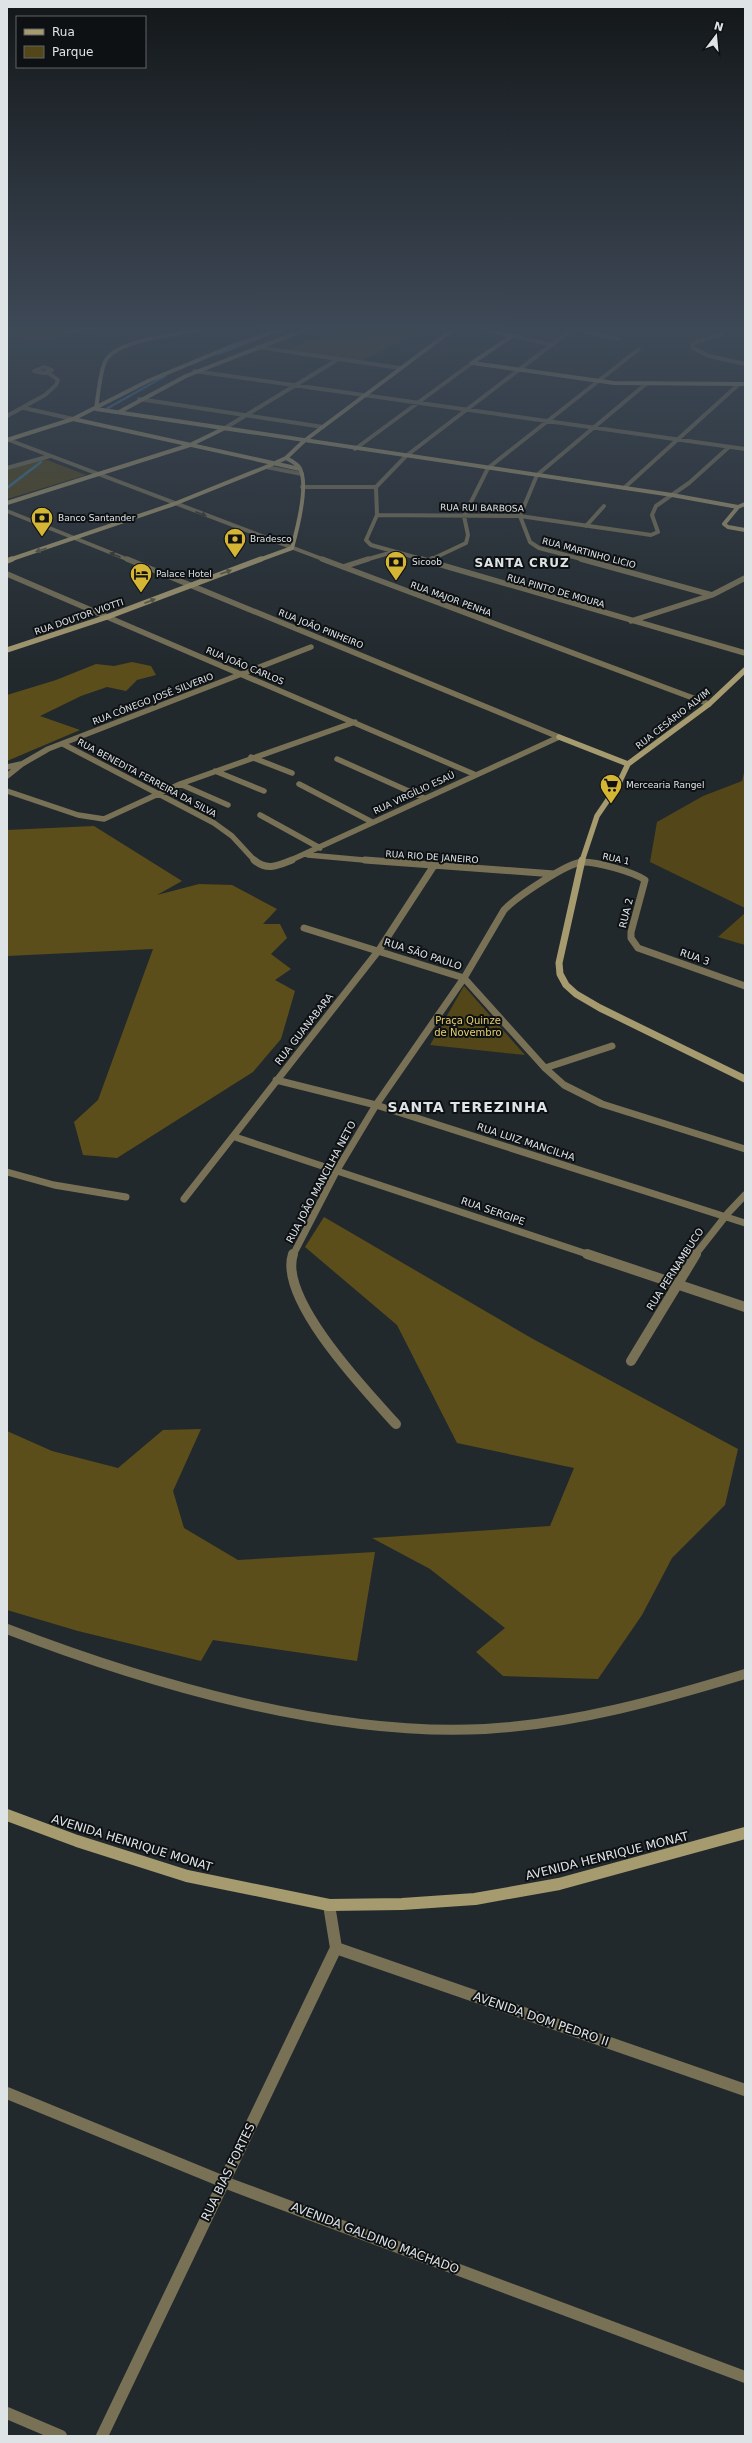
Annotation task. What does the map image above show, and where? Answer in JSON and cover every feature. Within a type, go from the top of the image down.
[{"type":"street","name":"RUA MAJOR PENHA","points":[[19,444],[174,504],[708,704]]},
{"type":"street","points":[[186,444],[301,472]]},
{"type":"street","points":[[7,561],[174,504],[286,458],[301,444]]},
{"type":"street","points":[[323,444],[672,495],[738,507]]},
{"type":"street","points":[[355,449],[362,444]]},
{"type":"street","points":[[302,487],[376,487],[406,456],[422,444]]},
{"type":"street","points":[[427,562],[466,543],[468,535],[464,516],[488,468],[519,444]]},
{"type":"street","points":[[520,516],[537,475],[573,444]]},
{"type":"street","points":[[624,488],[673,444]]},
{"type":"street","points":[[708,444],[745,449]]},
{"type":"street","points":[[7,503],[190,445]]},
{"type":"street","points":[[672,495],[730,447]]},
{"type":"street","points":[[7,468],[50,456]]},
{"type":"street","points":[[286,458],[296,464],[301,472],[302,487],[292,548]]},
{"type":"street","points":[[266,467],[301,472]]},
{"type":"street","name":"RUA PINTO DE MOURA","points":[[376,487],[377,515],[366,540],[371,545],[745,653]]},
{"type":"street","name":"RUA RUI BARBOSA","points":[[377,515],[520,516],[640,535],[658,532],[652,511],[660,502],[672,495]]},
{"type":"street","points":[[745,504],[738,507],[724,523],[728,527],[745,530]]},
{"type":"street","points":[[586,526],[604,506]]},
{"type":"street","name":"RUA JOÃO PINHEIRO","points":[[7,511],[628,764]]},
{"type":"street","name":"RUA MARTINHO LICIO","points":[[520,516],[530,542],[539,548],[712,594]]},
{"type":"street","name":"RUA DOUTOR VIOTTI","points":[[7,650],[107,617],[292,548]]},
{"type":"street","points":[[343,567],[394,552]]},
{"type":"street","name":"RUA JOÃO CARLOS","points":[[7,574],[476,775]]},
{"type":"street","points":[[630,621],[712,594],[745,578]]},
{"type":"street","name":"RUA CÔNEGO JOSÉ SILVERIO","points":[[7,776],[36,755],[311,647]]},
{"type":"street","name":"RUA CESÁRIO ALVIM","points":[[628,764],[708,704],[745,670]]},
{"type":"street","points":[[7,791],[83,816],[99,819],[111,816],[180,784],[251,757],[355,722]]},
{"type":"street","name":"RUA VIRGÍLIO ESAÚ","points":[[279,867],[307,855],[372,822],[559,737]]},
{"type":"street","name":"RUA BENEDITA FERREIRA DA SILVA","points":[[62,744],[202,816],[234,837],[260,867],[279,867]]},
{"type":"street","points":[[251,757],[292,773]]},
{"type":"street","points":[[337,759],[424,798]]},
{"type":"street","points":[[7,767],[22,764]]},
{"type":"street","points":[[628,764],[618,785],[597,816],[582,862],[559,963],[560,974],[566,985],[600,1008],[745,1079]]},
{"type":"street","points":[[215,771],[264,791]]},
{"type":"street","points":[[180,784],[228,805]]},
{"type":"street","points":[[299,784],[372,822]]},
{"type":"street","points":[[260,815],[320,848]]},
{"type":"street","name":"RUA RIO DE JANEIRO","points":[[307,855],[433,867],[555,874]]},
{"type":"street","name":"RUA JOÃO MANCILHA NETO","points":[[396,1424],[361,1386],[304,1306],[292,1280],[290,1268],[293,1256],[337,1170],[376,1105],[464,978],[504,910],[525,891],[555,874],[582,862]]},
{"type":"street","name":"RUA 1","points":[[582,862],[636,873],[645,880]]},
{"type":"street","name":"RUA GUANABARA","points":[[184,1199],[235,1137],[276,1080],[380,950],[433,867]]},
{"type":"street","name":"RUA 2","points":[[638,948],[631,938],[645,880]]},
{"type":"street","name":"RUA SÃO PAULO","points":[[304,928],[380,950],[464,978],[545,1068],[564,1085],[602,1104],[745,1149]]},
{"type":"street","name":"RUA 3","points":[[638,948],[745,986]]},
{"type":"street","points":[[545,1068],[612,1046]]},
{"type":"street","name":"RUA LUIZ MANCILHA","points":[[276,1080],[376,1105],[745,1223]]},
{"type":"street","name":"RUA SERGIPE","points":[[235,1137],[745,1307]]},
{"type":"street","points":[[7,1172],[54,1185],[126,1197]]},
{"type":"street","name":"RUA PERNAMBUCO","points":[[631,1361],[677,1285],[724,1216],[745,1195]]},
{"type":"street","points":[[7,1629],[69,1653],[219,1696],[324,1718],[394,1729],[448,1730],[509,1728],[588,1716],[665,1699],[745,1674]]},
{"type":"street","name":"AVENIDA HENRIQUE MONAT","points":[[7,1815],[77,1841],[187,1876],[329,1905],[402,1904],[476,1899],[559,1884],[745,1833]]},
{"type":"street","points":[[329,1905],[336,1948]]},
{"type":"street","name":"AVENIDA DOM PEDRO II","points":[[336,1948],[745,2090]]},
{"type":"street","name":"RUA BIAS FORTES","points":[[102,2436],[336,1948]]},
{"type":"street","name":"AVENIDA GALDINO MACHADO","points":[[7,2093],[224,2182],[745,2377]]},
{"type":"street","points":[[7,2413],[61,2436]]},
{"type":"green space","points":[[42,458],[86,475],[7,499],[7,468]]},
{"type":"green space","points":[[745,768],[745,908],[650,862],[657,822],[703,796],[742,781]]},
{"type":"green space","points":[[745,913],[745,945],[718,937]]},
{"type":"green space","name":"Praça Quinze de Novembro","points":[[464,986],[525,1055],[430,1045]]},
{"type":"shaded area","points":[[132,662],[151,666],[156,675],[137,680],[126,691],[107,687],[81,696],[40,716],[80,730],[7,761],[7,695],[56,680],[96,664],[114,666]]},
{"type":"shaded area","points":[[94,826],[182,881],[157,895],[199,884],[232,885],[277,909],[263,924],[280,924],[287,938],[271,954],[291,969],[275,980],[295,991],[281,1039],[253,1072],[117,1158],[83,1155],[74,1122],[98,1100],[153,949],[7,956],[7,830]]},
{"type":"shaded area","points":[[324,1217],[533,1339],[738,1449],[725,1505],[672,1558],[642,1615],[598,1679],[503,1676],[476,1652],[505,1628],[430,1569],[372,1538],[550,1526],[574,1468],[457,1443],[397,1325],[305,1247]]},
{"type":"shaded area","points":[[201,1429],[173,1491],[184,1528],[238,1560],[375,1552],[357,1661],[213,1640],[201,1661],[78,1631],[7,1610],[7,1431],[52,1451],[118,1468],[163,1430]]},
{"type":"waterway","points":[[7,488],[41,462]]},
{"type":"place","name":"Banco Santander","points":[[42,538]]},
{"type":"place","name":"Bradesco","points":[[235,558]]},
{"type":"place","name":"Sicoob","points":[[396,582]]},
{"type":"place","name":"Palace Hotel","points":[[141,594]]},
{"type":"place","name":"Mercearia Rangel","points":[[611,804]]},
{"type":"district","name":"SANTA CRUZ","points":[[522,563]]},
{"type":"district","name":"SANTA TEREZINHA","points":[[468,1107]]}]
